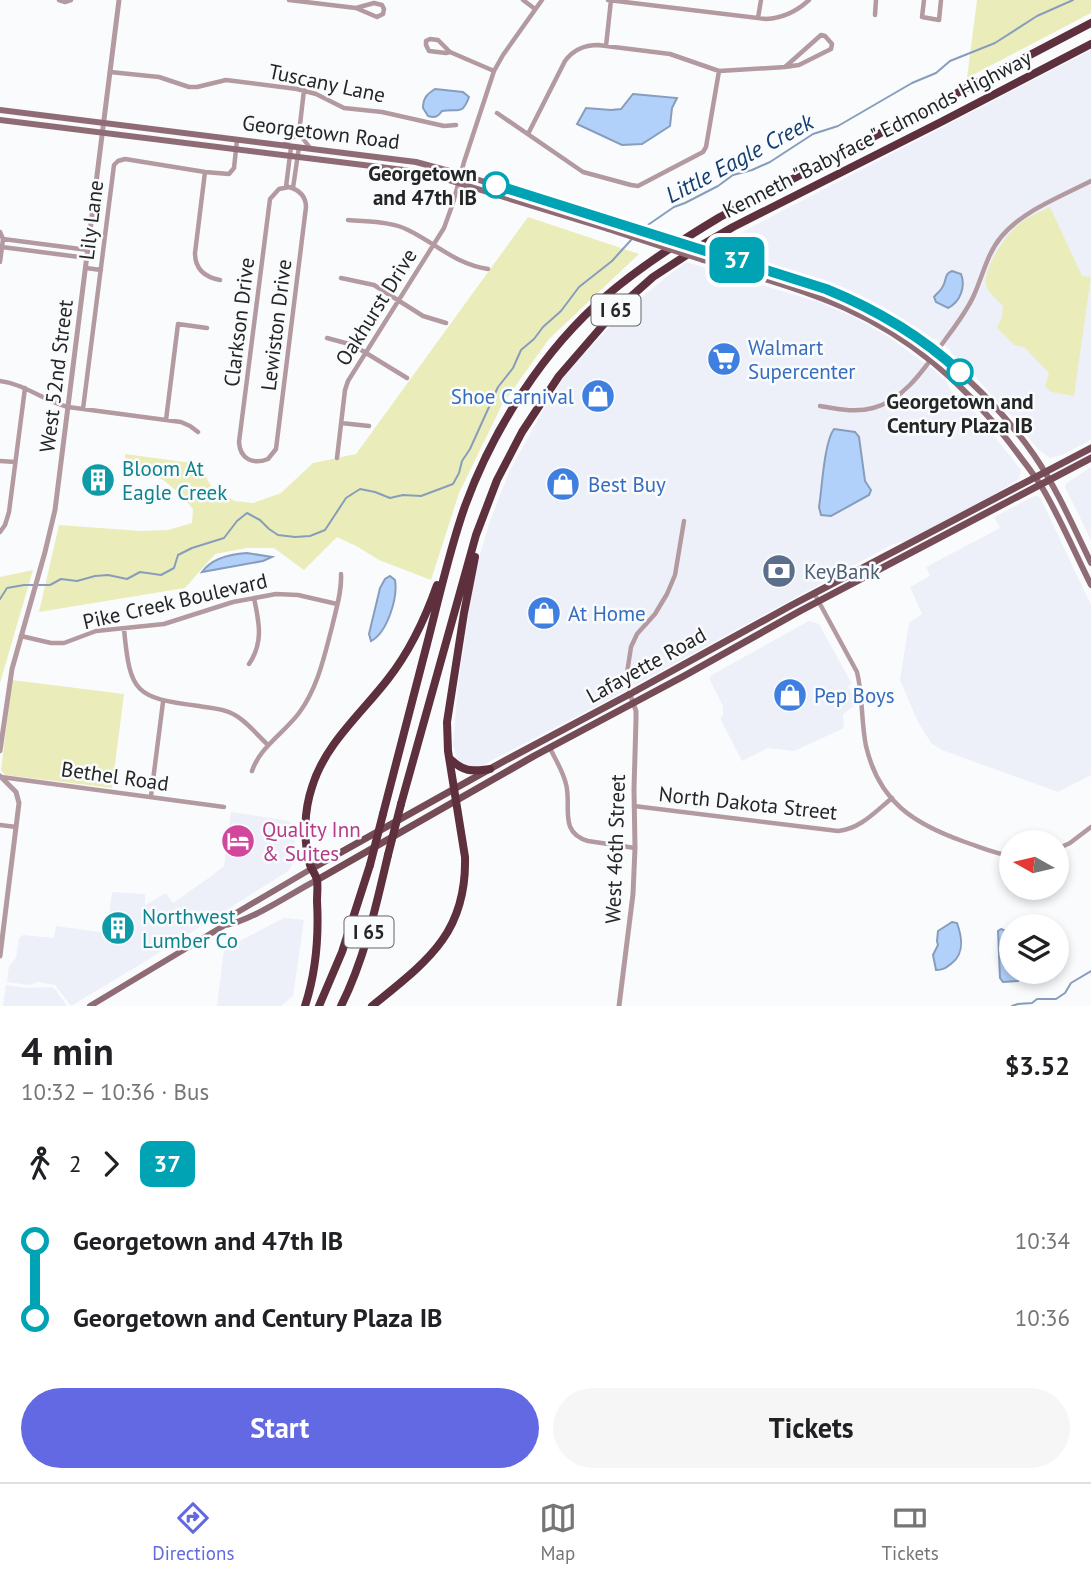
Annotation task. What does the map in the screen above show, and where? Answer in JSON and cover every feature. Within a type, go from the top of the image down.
[{"type":"highway","name":"Kenneth \"Babyface\" Edmonds Highway","points":[[318,1006],[342,952],[370,865],[455,536],[469,495],[512,409],[537,372],[606,296],[671,246],[720,217],[1091,23]]},
{"type":"highway","name":"Kenneth \"Babyface\" Edmonds Highway","points":[[341,1006],[369,933],[401,804],[476,535],[503,468],[532,415],[559,376],[617,309],[653,278],[702,245],[1091,44]]},
{"type":"highway","points":[[372,1006],[430,957],[457,913],[463,891],[466,861],[447,741],[448,713],[469,586],[486,516],[503,468]]},
{"type":"highway","points":[[305,1006],[317,947],[317,880],[311,869],[305,831],[309,800],[317,772],[333,745],[387,680],[412,643],[432,600],[455,536]]},
{"type":"highway","points":[[450,759],[466,770],[490,769]]},
{"type":"main road","name":"Georgetown Road","points":[[0,110],[405,160],[837,305],[887,330],[931,360],[978,403],[1040,484],[1091,585]]},
{"type":"main road","name":"Georgetown Road","points":[[0,120],[459,178],[618,223],[817,286],[901,327],[972,383],[1034,456],[1091,563]]},
{"type":"main road","name":"Lafayette Road","points":[[225,925],[244,920],[818,601],[1040,484],[1047,476],[1091,448]]},
{"type":"main road","name":"Lafayette Road","points":[[90,1006],[225,925],[231,916],[490,769],[814,593],[1035,477],[1047,476],[1091,458]]},
{"type":"street","points":[[59,0],[71,0]]},
{"type":"street","name":"West 52nd Street","points":[[0,751],[10,679],[53,517],[119,0]]},
{"type":"street","points":[[289,0],[356,8],[377,17],[383,14],[384,9],[377,3],[356,8]]},
{"type":"street","points":[[523,0],[535,9]]},
{"type":"street","name":"Oakhurst Drive","points":[[337,458],[346,386],[446,223],[494,71],[542,0]]},
{"type":"street","points":[[606,46],[610,0],[771,19],[796,11],[808,0]]},
{"type":"street","points":[[758,18],[761,0]]},
{"type":"street","points":[[875,15],[876,0]]},
{"type":"street","points":[[924,0],[922,17],[939,19],[941,0]]},
{"type":"street","points":[[528,134],[569,56],[586,46],[670,54],[719,71],[785,67],[799,65],[831,49],[832,45],[820,35],[785,67]]},
{"type":"street","points":[[450,52],[430,51],[426,48],[426,41],[429,38],[435,39],[450,52],[494,71]]},
{"type":"street","points":[[497,113],[585,173],[638,186],[703,152],[719,71]]},
{"type":"street","name":"Tuscany Lane","points":[[110,72],[159,77],[189,87],[223,80],[304,90],[344,108],[382,111],[443,126],[456,125]]},
{"type":"street","points":[[283,145],[299,133],[304,90]]},
{"type":"street","points":[[299,133],[310,148]]},
{"type":"street","points":[[219,280],[205,276],[195,262],[205,172],[231,173],[237,139]]},
{"type":"street","name":"Clarkson Drive","points":[[255,462],[243,456],[239,442],[270,199],[276,191],[289,187],[295,146]]},
{"type":"street","name":"Lily Lane","points":[[83,409],[114,164],[125,159],[205,172]]},
{"type":"street","points":[[820,406],[868,409],[882,405],[908,387],[931,360],[970,304],[988,257],[1005,232],[1024,216],[1091,181]]},
{"type":"street","name":"Lewiston Drive","points":[[255,462],[270,458],[276,447],[307,204],[303,195],[289,187]]},
{"type":"street","points":[[348,220],[400,227],[464,263],[488,269]]},
{"type":"street","points":[[0,232],[3,239],[0,262]]},
{"type":"street","points":[[3,239],[88,250]]},
{"type":"street","points":[[2,247],[87,258]]},
{"type":"street","points":[[86,268],[101,270]]},
{"type":"street","points":[[341,278],[370,284],[426,317],[446,323]]},
{"type":"street","points":[[166,420],[178,324],[207,328]]},
{"type":"street","points":[[327,338],[347,343],[407,378]]},
{"type":"street","points":[[0,381],[15,383],[54,403],[68,407],[186,423],[198,432]]},
{"type":"street","points":[[0,532],[9,512],[25,388]]},
{"type":"street","points":[[341,423],[369,426]]},
{"type":"street","points":[[0,461],[15,462]]},
{"type":"street","points":[[630,694],[627,673],[631,647],[637,634],[655,614],[675,575],[684,521]]},
{"type":"street","points":[[251,771],[258,757],[299,713],[313,691],[341,590],[341,574]]},
{"type":"street","points":[[814,593],[856,671],[860,685],[865,741],[877,777],[905,812],[928,828],[999,853]]},
{"type":"street","name":"Pike Creek Boulevard","points":[[20,636],[51,643],[68,643],[92,632],[170,622],[223,605],[276,594],[289,594],[337,604]]},
{"type":"street","points":[[249,664],[257,649],[260,635],[254,598]]},
{"type":"street","points":[[124,629],[127,662],[133,679],[145,693],[163,702],[228,711],[268,746]]},
{"type":"street","name":"West 46th Street","points":[[618,1006],[633,894],[635,848],[636,720],[630,694]]},
{"type":"street","points":[[150,796],[163,702]]},
{"type":"street","points":[[550,748],[566,781],[569,825],[574,834],[589,841],[635,848]]},
{"type":"street","points":[[0,956],[18,797],[1,776]]},
{"type":"street","name":"Bethel Road","points":[[1,776],[224,807]]},
{"type":"street","name":"North Dakota Street","points":[[634,806],[838,831],[860,824],[892,798]]},
{"type":"street","points":[[0,825],[16,827]]},
{"type":"street","points":[[1069,843],[1091,827]]},
{"type":"shaded area","points":[[1091,50],[1091,440],[1050,458],[1038,449],[1014,418],[974,375],[953,358],[950,350],[936,339],[929,338],[850,293],[715,246]]},
{"type":"shaded area","points":[[686,262],[818,302],[852,316],[889,337],[935,371],[988,425],[1021,470],[1019,479],[980,503],[907,541],[893,544],[606,701],[479,767],[460,763],[453,745],[458,686],[473,583],[489,524],[509,472],[565,375],[623,313]]},
{"type":"shaded area","points":[[1091,467],[1091,540],[1065,487]]},
{"type":"shaded area","points":[[1034,496],[1041,499],[1091,605],[1091,775],[1058,792],[942,750],[931,743],[917,720],[900,680],[909,623],[922,614],[910,587],[930,576],[926,567],[1000,528],[994,517]]},
{"type":"shaded area","points":[[809,621],[819,624],[852,684],[848,686],[856,701],[854,706],[843,714],[844,728],[794,751],[768,748],[742,761],[720,718],[723,715],[723,706],[710,676]]},
{"type":"shaded area","points":[[231,812],[290,821],[298,857],[288,871],[71,1006],[55,985],[7,982],[9,966],[16,958],[19,938],[23,935],[54,938],[56,926],[107,933],[112,892],[145,894],[145,905],[166,893],[173,903],[210,877],[224,866]]},
{"type":"shaded area","points":[[284,918],[304,920],[293,996],[281,1006],[217,1006],[224,949]]},
{"type":"shaded area","points":[[6,985],[51,987],[67,1006],[3,1006]]},
{"type":"green space","points":[[977,0],[1091,0],[1091,13],[967,78]]},
{"type":"green space","points":[[1050,207],[1082,276],[1091,277],[1074,396],[1051,392],[1045,386],[1049,373],[1024,347],[1014,345],[997,328],[1003,306],[986,285],[992,260],[1009,234],[1023,221]]},
{"type":"green space","points":[[528,217],[639,254],[549,339],[502,405],[459,493],[431,580],[379,560],[337,537],[304,570],[274,548],[247,548],[215,554],[185,588],[39,612],[59,525],[141,531],[168,530],[192,523],[193,509],[162,479],[124,471],[125,454],[199,464],[212,488],[235,501],[253,503],[281,493],[313,463],[356,454]]},
{"type":"green space","points":[[33,570],[0,683],[0,577]]},
{"type":"green space","points":[[12,680],[124,694],[112,788],[5,775],[1,770]]},
{"type":"water","points":[[435,89],[463,92],[469,97],[467,103],[462,109],[442,111],[439,115],[430,117],[423,105],[426,97]]},
{"type":"water","points":[[633,94],[677,98],[672,108],[670,126],[642,144],[622,145],[577,124],[586,108],[621,109]]},
{"type":"water","points":[[952,271],[961,274],[962,289],[959,298],[948,308],[936,302],[934,297]]},
{"type":"water","points":[[834,429],[855,432],[859,437],[865,481],[871,490],[869,495],[831,516],[821,515],[819,507],[826,455]]},
{"type":"water","points":[[247,553],[272,557],[202,572],[211,563],[222,558]]},
{"type":"water","points":[[390,576],[395,580],[393,605],[382,631],[371,641],[369,634],[380,588]]},
{"type":"water","points":[[952,922],[957,923],[959,928],[961,950],[952,963],[936,970],[933,955],[938,945],[938,931]]},
{"type":"waterway","name":"Little Eagle Creek","points":[[642,229],[674,207],[718,186],[733,175],[770,162],[813,134],[838,126],[912,83],[936,73],[950,61],[995,43],[1037,16],[1073,0]]},
{"type":"waterway","name":"Little Eagle Creek","points":[[0,599],[7,588],[50,585],[61,579],[77,581],[108,575],[127,579],[140,572],[161,575],[174,568],[178,555],[224,538],[247,513],[278,535],[310,536],[325,530],[346,498],[360,489],[390,498],[403,495],[421,496],[453,484],[498,387],[513,368],[521,350],[561,311],[579,287],[612,261],[631,240]]},
{"type":"waterway","points":[[1012,1006],[1032,1003],[1037,999],[1056,999],[1065,993],[1071,983],[1091,971]]},
{"type":"bus line","name":"37","points":[[496,185],[826,289],[901,327],[960,372]]},
{"type":"place","name":"Georgetown and 47th IB","points":[[496,185]]},
{"type":"place","name":"Walmart Supercenter","points":[[724,359]]},
{"type":"place","name":"Georgetown and Century Plaza IB","points":[[960,372]]},
{"type":"place","name":"Shoe Carnival","points":[[598,396]]},
{"type":"place","name":"Bloom At Eagle Creek","points":[[98,480]]},
{"type":"place","name":"Best Buy","points":[[563,484]]},
{"type":"place","name":"KeyBank","points":[[779,571]]},
{"type":"place","name":"At Home","points":[[544,613]]},
{"type":"place","name":"Pep Boys","points":[[790,695]]},
{"type":"place","name":"Quality Inn & Suites","points":[[238,841]]},
{"type":"place","name":"Northwest Lumber Co","points":[[118,928]]}]
